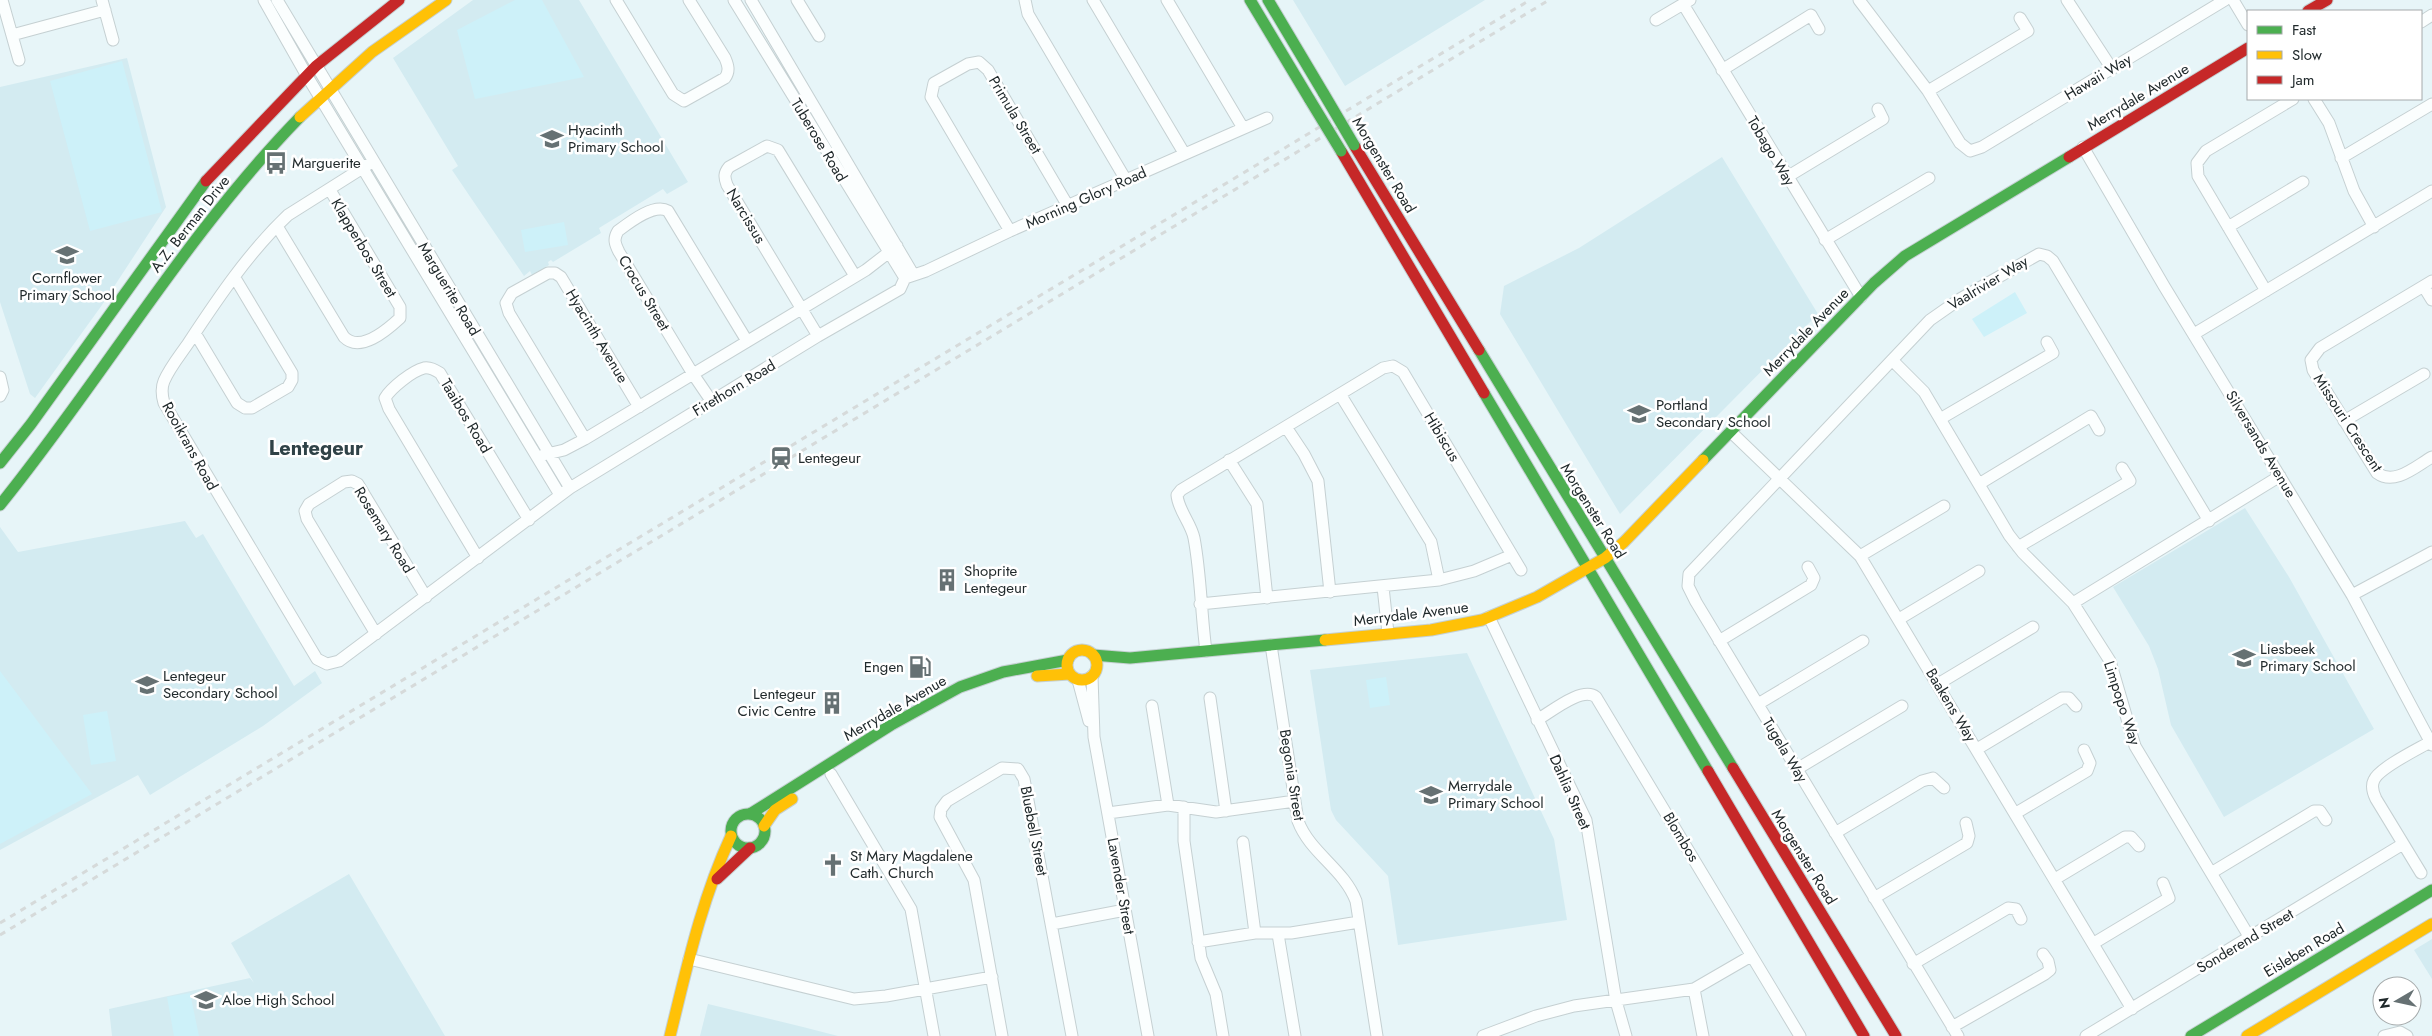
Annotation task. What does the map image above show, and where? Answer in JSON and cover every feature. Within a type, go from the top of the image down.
[{"type":"main road","name":"A.Z. Berman Drive","points":[[0,463],[31,424],[200,188],[316,66],[399,0]]},
{"type":"main road","name":"A.Z. Berman Drive","points":[[0,505],[67,421],[209,222],[264,157],[330,88],[371,52],[446,0]]},
{"type":"main road","name":"Morgenster Road","points":[[1250,0],[1864,1036]]},
{"type":"main road","name":"Morgenster Road","points":[[1268,0],[1354,145],[1896,1036]]},
{"type":"main road","points":[[2310,10],[2326,0]]},
{"type":"main road","name":"Merrydale Avenue","points":[[1093,655],[1130,658],[1447,627],[1490,617],[1530,600],[1605,558],[1641,526],[1861,297],[1905,256],[2247,49]]},
{"type":"main road","points":[[1078,650],[1087,650],[1097,662],[1094,674],[1074,677],[1068,660],[1078,650]]},
{"type":"main road","name":"Merrydale Avenue","points":[[1094,674],[1130,658]]},
{"type":"main road","name":"Merrydale Avenue","points":[[750,814],[919,709],[960,687],[989,677],[1068,660]]},
{"type":"main road","name":"Merrydale Avenue","points":[[764,826],[775,810],[831,774],[965,697],[1001,684],[1038,676],[1074,677]]},
{"type":"main road","points":[[919,709],[931,715]]},
{"type":"main road","points":[[670,1036],[702,908],[711,886],[713,875],[731,836],[734,821],[741,815],[750,814],[759,818],[764,826],[762,840],[725,869],[711,886]]},
{"type":"main road","points":[[731,836],[740,847],[750,848]]},
{"type":"main road","name":"Eisleben Road","points":[[2191,1036],[2432,890]]},
{"type":"main road","points":[[2247,1036],[2432,924]]},
{"type":"street","points":[[2,0],[19,60]]},
{"type":"street","name":"Marguerite Road","points":[[264,0],[298,62],[363,169],[565,492]]},
{"type":"street","name":"Marguerite Road","points":[[276,0],[330,88],[542,455]]},
{"type":"street","points":[[616,0],[672,94],[684,101],[725,78],[728,73],[728,65],[689,0]]},
{"type":"street","name":"Tuberose Road","points":[[734,0],[909,276]]},
{"type":"street","name":"Tuberose Road","points":[[751,0],[892,249]]},
{"type":"street","points":[[797,0],[819,36]]},
{"type":"street","points":[[1025,0],[1028,14],[1126,180]]},
{"type":"street","points":[[1093,0],[1184,153]]},
{"type":"street","points":[[1168,0],[1243,128]]},
{"type":"street","points":[[1859,0],[1928,91],[2028,31],[2020,18]]},
{"type":"street","name":"Hawaii Way","points":[[1928,91],[1960,143],[1970,151],[1982,147],[2224,0]]},
{"type":"street","points":[[2233,0],[2247,24]]},
{"type":"street","points":[[1656,20],[1686,2]]},
{"type":"street","name":"Tobago Way","points":[[1686,2],[1722,70],[1861,297]]},
{"type":"street","points":[[2073,2],[2112,69]]},
{"type":"street","points":[[12,35],[104,5],[113,40]]},
{"type":"street","points":[[1722,70],[1811,15],[1819,28]]},
{"type":"street","name":"Primula Street","points":[[1010,231],[931,97],[934,84],[968,64],[979,62],[988,70],[1068,206]]},
{"type":"street","points":[[2266,291],[2198,176],[2196,168],[2199,158],[2206,151],[2291,100]]},
{"type":"street","points":[[2315,100],[2328,123],[2354,191],[2374,227]]},
{"type":"street","points":[[2341,158],[2432,104]]},
{"type":"street","points":[[1787,177],[1883,119],[1878,109]]},
{"type":"street","name":"Morning Glory Road","points":[[909,276],[926,271],[1010,231],[1267,118]]},
{"type":"street","name":"Narcissus","points":[[818,336],[727,185],[724,178],[725,171],[767,146],[778,150],[855,276]]},
{"type":"street","name":"Silversands Avenue","points":[[2083,147],[2352,595],[2431,743]]},
{"type":"street","name":"Rooikrans Road","points":[[327,664],[317,659],[164,403],[162,388],[164,380],[195,333],[235,278],[277,226],[288,215],[372,162]]},
{"type":"street","points":[[1825,240],[1929,178]]},
{"type":"street","points":[[2228,227],[2303,182]]},
{"type":"street","name":"Klapperbos Street","points":[[277,226],[344,337],[350,342],[356,344],[364,342],[395,323],[400,318],[400,307],[330,190]]},
{"type":"street","points":[[2194,334],[2432,191]]},
{"type":"street","name":"Crocus Street","points":[[712,402],[692,374],[619,252],[615,236],[625,226],[655,209],[663,208],[668,211],[747,341]]},
{"type":"street","points":[[542,455],[564,450],[585,439],[881,260],[892,249]]},
{"type":"street","name":"Vaalrivier Way","points":[[1779,478],[1941,310],[2034,256],[2047,256],[2058,269],[2210,520]]},
{"type":"street","name":"Hyacinth Avenue","points":[[585,439],[509,313],[506,303],[512,294],[548,273],[555,273],[561,278],[639,407]]},
{"type":"street","name":"Firethorn Road","points":[[327,664],[339,661],[565,492],[818,336],[900,289],[909,276]]},
{"type":"street","points":[[195,333],[237,403],[245,408],[252,408],[288,387],[292,380],[292,373],[235,278]]},
{"type":"street","points":[[2428,284],[2432,300]]},
{"type":"street","name":"Missouri Crescent","points":[[2428,284],[2320,348],[2311,360],[2313,370],[2374,470],[2386,478],[2397,477],[2432,457]]},
{"type":"street","points":[[1940,419],[2053,353],[2047,342]]},
{"type":"street","name":"Limpopo Way","points":[[1892,360],[1918,385],[2018,547],[2073,603],[2112,664],[2135,746],[2250,938]]},
{"type":"street","name":"Hibiscus","points":[[1206,651],[1194,538],[1188,520],[1178,502],[1177,495],[1181,490],[1383,368],[1393,366],[1403,372],[1521,570]]},
{"type":"street","name":"Taaibos Road","points":[[478,558],[389,410],[385,398],[391,388],[423,368],[432,368],[440,373],[529,520]]},
{"type":"street","points":[[2344,421],[2424,374]]},
{"type":"street","points":[[0,378],[3,390],[0,396]]},
{"type":"street","points":[[1340,394],[1431,542],[1440,580]]},
{"type":"street","points":[[1979,484],[2091,416],[2099,430]]},
{"type":"street","points":[[1286,427],[1304,454],[1318,481],[1330,592]]},
{"type":"street","name":"Baakens Way","points":[[1731,432],[1860,556],[2132,1009]]},
{"type":"street","points":[[1230,460],[1258,504],[1267,598]]},
{"type":"street","points":[[2018,547],[2130,481],[2122,468]]},
{"type":"street","points":[[2073,603],[2280,476]]},
{"type":"street","name":"Tugela Way","points":[[1779,478],[1690,574],[1688,582],[1690,591],[1955,1032]]},
{"type":"street","name":"Rosemary Road","points":[[376,634],[306,520],[305,511],[309,504],[344,482],[352,481],[358,484],[426,596]]},
{"type":"street","points":[[1860,556],[1944,506]]},
{"type":"street","points":[[2352,595],[2432,552]]},
{"type":"street","points":[[1200,604],[1440,580],[1474,571],[1512,555]]},
{"type":"street","points":[[1719,641],[1812,585],[1814,578],[1808,567]]},
{"type":"street","points":[[1899,620],[1979,571]]},
{"type":"street","points":[[1383,587],[1388,633]]},
{"type":"street","name":"Dahlia Street","points":[[1490,617],[1537,720],[1580,807],[1589,830],[1616,1001],[1626,1036]]},
{"type":"street","points":[[1938,684],[2033,626]]},
{"type":"street","points":[[1758,704],[1863,641]]},
{"type":"street","name":"Begonia Street","points":[[1271,645],[1298,821],[1308,840],[1349,887],[1356,901],[1377,1036]]},
{"type":"street","name":"Lavender Street","points":[[1094,674],[1094,737]]},
{"type":"street","name":"Lavender Street","points":[[1074,677],[1094,737],[1148,1036]]},
{"type":"street","name":"Blombos","points":[[1537,720],[1580,695],[1588,693],[1596,697],[1800,1036]]},
{"type":"street","points":[[1210,698],[1226,811]]},
{"type":"street","points":[[1977,749],[2062,698],[2069,698],[2076,706]]},
{"type":"street","points":[[1152,706],[1168,805]]},
{"type":"street","points":[[1797,769],[1902,706]]},
{"type":"street","points":[[2421,873],[2372,792],[2374,780],[2380,772],[2431,743]]},
{"type":"street","points":[[2016,813],[2087,770],[2090,763],[2084,750]]},
{"type":"street","name":"Bluebell Street","points":[[1002,1036],[974,880],[940,817],[941,809],[946,801],[1002,768],[1018,769],[1024,779],[1072,1036]]},
{"type":"street","points":[[831,774],[910,909],[934,1036]]},
{"type":"street","points":[[1835,833],[1922,781],[1934,778],[1944,788]]},
{"type":"street","points":[[1108,813],[1168,805],[1205,811],[1226,811],[1295,801]]},
{"type":"street","points":[[1184,807],[1182,828],[1198,942],[1201,958],[1216,994],[1223,1036]]},
{"type":"street","points":[[2211,872],[2314,811],[2320,811],[2326,820]]},
{"type":"street","points":[[1874,898],[1967,843],[1970,836],[1966,823]]},
{"type":"street","points":[[2055,879],[2125,837],[2131,837],[2139,846]]},
{"type":"street","points":[[1243,842],[1255,933]]},
{"type":"street","name":"Sonderend Street","points":[[2086,1036],[2403,844]]},
{"type":"street","points":[[2094,943],[2169,898],[2163,882]]},
{"type":"street","points":[[1913,964],[2008,908],[2016,909],[2021,918]]},
{"type":"street","points":[[1052,924],[1125,910]]},
{"type":"street","points":[[1198,942],[1255,933],[1278,934],[1359,922]]},
{"type":"street","points":[[1278,934],[1295,1036]]},
{"type":"street","points":[[1955,1032],[2050,970],[2050,966],[2043,954]]},
{"type":"street","points":[[1483,1036],[1503,1032],[1549,1012],[1574,1006],[1694,989],[1751,956]]},
{"type":"street","points":[[689,959],[854,999],[992,977]]},
{"type":"street","points":[[1694,989],[1703,1036]]},
{"type":"street","points":[[2384,1036],[2400,1032],[2407,1036]]},
{"type":"shaded area","name":"Hyacinth Primary School","points":[[473,0],[579,0],[688,182],[667,194],[663,189],[599,228],[601,233],[553,262],[551,260],[548,262],[549,265],[532,275],[530,271],[524,276],[452,170],[458,166],[393,58]]},
{"type":"shaded area","points":[[515,0],[542,0],[584,77],[475,99],[457,30]]},
{"type":"shaded area","points":[[1293,0],[1485,0],[1345,86]]},
{"type":"shaded area","name":"Cornflower Primary School","points":[[127,58],[166,207],[102,305],[35,398],[30,394],[0,302],[0,87]]},
{"type":"shaded area","points":[[122,61],[162,212],[90,231],[50,81]]},
{"type":"shaded area","name":"Portland Secondary School","points":[[1722,157],[1818,314],[1620,514],[1500,314],[1504,286],[1579,248]]},
{"type":"shaded area","points":[[564,222],[568,245],[525,252],[521,230]]},
{"type":"shaded area","points":[[2015,292],[2027,313],[1984,337],[1972,319]]},
{"type":"shaded area","name":"Liesbeek Primary School","points":[[2245,508],[2289,577],[2374,729],[2224,817],[2171,725],[2158,669],[2149,646],[2113,587]]},
{"type":"shaded area","name":"Lentegeur Secondary School","points":[[185,521],[196,538],[203,534],[294,686],[315,671],[322,683],[263,726],[150,795],[138,775],[0,850],[0,527],[18,552]]},
{"type":"shaded area","name":"Merrydale Primary School","points":[[1467,653],[1554,839],[1567,920],[1398,945],[1388,876],[1336,820],[1331,810],[1310,670]]},
{"type":"shaded area","points":[[0,671],[92,794],[0,844]]},
{"type":"shaded area","points":[[1386,677],[1390,705],[1370,708],[1366,680]]},
{"type":"shaded area","points":[[107,711],[116,761],[91,765],[83,715]]},
{"type":"shaded area","points":[[349,874],[445,1036],[112,1036],[109,1009],[250,978],[254,983],[231,943]]},
{"type":"shaded area","points":[[2432,939],[2432,979],[2414,950]]},
{"type":"shaded area","points":[[190,993],[199,1036],[174,1036],[167,997]]},
{"type":"shaded area","points":[[708,1004],[803,1027],[838,1036],[700,1036]]},
{"type":"railway","points":[[0,923],[1530,0]]},
{"type":"railway","points":[[0,935],[1549,0]]},
{"type":"traffic: fast","points":[[1250,0],[1310,100]]},
{"type":"traffic: fast","points":[[1268,0],[1324,94]]},
{"type":"traffic: fast","points":[[1324,94],[1354,145]]},
{"type":"traffic: fast","points":[[1310,100],[1341,151]]},
{"type":"traffic: fast","points":[[0,505],[38,457],[219,210],[258,162],[300,117]]},
{"type":"traffic: fast","points":[[1703,460],[1874,283],[1905,256],[2069,157]]},
{"type":"traffic: fast","points":[[0,463],[31,424],[206,181]]},
{"type":"traffic: fast","points":[[1479,350],[1733,768]]},
{"type":"traffic: fast","points":[[1484,393],[1708,771]]},
{"type":"traffic: fast","points":[[1093,655],[1130,658],[1325,640]]},
{"type":"traffic: fast","points":[[750,814],[891,725],[960,687],[1003,672],[1068,660]]},
{"type":"traffic: fast","points":[[748,814],[755,815],[760,819],[764,824],[765,831],[764,838],[760,843],[755,847],[748,848],[741,847],[736,843],[732,838],[731,831],[732,824],[736,819],[741,815],[748,814]]},
{"type":"traffic: fast","points":[[2191,1036],[2432,890]]},
{"type":"traffic: slow","points":[[300,117],[372,52],[446,0]]},
{"type":"traffic: slow","points":[[1325,640],[1431,630],[1482,620],[1537,597],[1605,558],[1624,542],[1703,460]]},
{"type":"traffic: slow","points":[[1082,650],[1093,654],[1097,665],[1093,676],[1082,680],[1071,676],[1067,665],[1071,654],[1082,650]]},
{"type":"traffic: slow","points":[[1037,676],[1070,674]]},
{"type":"traffic: slow","points":[[764,826],[775,810],[792,799]]},
{"type":"traffic: slow","points":[[670,1036],[703,910],[720,860],[731,836]]},
{"type":"traffic: slow","points":[[2247,1036],[2432,924]]},
{"type":"traffic: jam","points":[[206,181],[316,66],[399,0]]},
{"type":"traffic: jam","points":[[2310,10],[2327,0]]},
{"type":"traffic: jam","points":[[2069,157],[2247,49]]},
{"type":"traffic: jam","points":[[1354,145],[1479,350]]},
{"type":"traffic: jam","points":[[1341,151],[1484,393]]},
{"type":"traffic: jam","points":[[1733,768],[1896,1036]]},
{"type":"traffic: jam","points":[[1708,771],[1864,1036]]},
{"type":"traffic: jam","points":[[717,879],[750,848]]},
{"type":"place","name":"Hyacinth Primary School","points":[[552,139]]},
{"type":"place","name":"Marguerite","points":[[276,163]]},
{"type":"place","name":"Cornflower Primary School","points":[[67,255]]},
{"type":"place","name":"Portland Secondary School","points":[[1639,414]]},
{"type":"place","name":"Lentegeur","points":[[781,458]]},
{"type":"place","name":"Shoprite Lentegeur","points":[[947,580]]},
{"type":"place","name":"Liesbeek Primary School","points":[[2244,658]]},
{"type":"place","name":"Engen","points":[[920,667]]},
{"type":"place","name":"Lentegeur Secondary School","points":[[147,685]]},
{"type":"place","name":"Lentegeur Civic Centre","points":[[832,703]]},
{"type":"place","name":"Merrydale Primary School","points":[[1431,795]]},
{"type":"place","name":"St Mary Magdalene Cath. Church","points":[[833,865]]},
{"type":"place","name":"Aloe High School","points":[[206,1000]]},
{"type":"district","name":"Lentegeur","points":[[316,448]]}]
